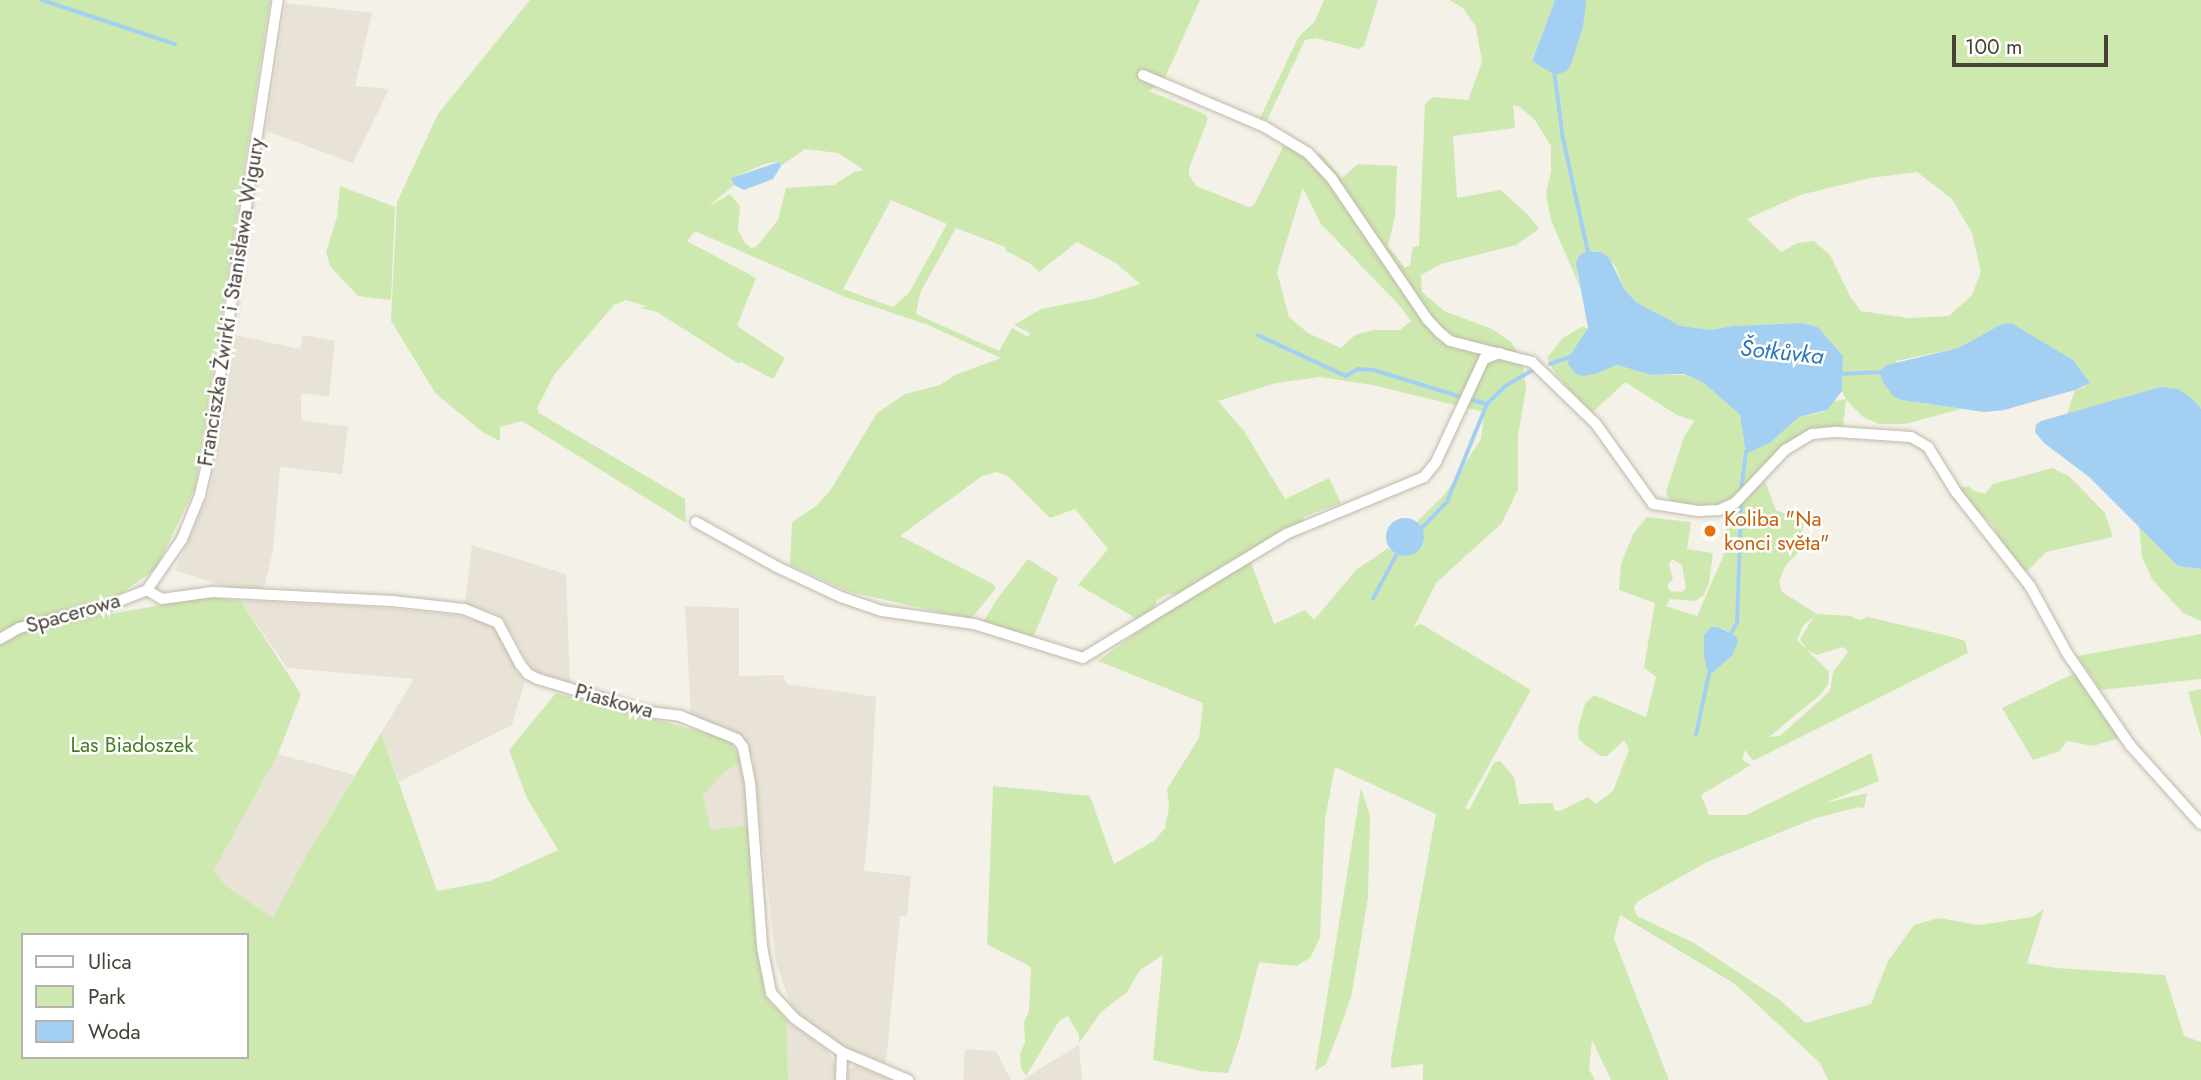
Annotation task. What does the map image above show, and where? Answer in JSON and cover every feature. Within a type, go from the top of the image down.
[{"type":"street","name":"Franciszka Żwirki i Stanisława Wigury","points":[[147,590],[182,539],[200,495],[206,468],[278,0]]},
{"type":"street","points":[[1143,75],[1265,127],[1308,153],[1332,179],[1439,332],[1450,341],[1502,352],[1532,362],[1596,424],[1653,504],[1673,508],[1719,510],[1735,503],[1785,450],[1812,434],[1836,432],[1911,437],[1928,446],[1956,492],[2030,586],[2067,653],[2130,745],[2159,782],[2201,824]]},
{"type":"street","points":[[696,522],[777,567],[862,604],[882,611],[974,624],[1083,658],[1286,534],[1424,477],[1436,462],[1485,359],[1502,352]]},
{"type":"street","name":"Spacerowa","points":[[0,639],[19,628],[104,607],[147,590]]},
{"type":"street","name":"Piaskowa","points":[[147,590],[162,599],[214,592],[392,601],[464,609],[498,623],[520,664],[538,679],[649,712],[680,716],[731,735],[743,747],[750,782],[760,922],[772,993],[782,1008],[842,1052],[908,1080]]},
{"type":"street","points":[[841,1080],[842,1052]]},
{"type":"shaded area","points":[[286,3],[372,13],[355,86],[389,89],[353,163],[266,131]]},
{"type":"shaded area","points":[[235,335],[300,349],[303,335],[335,341],[329,397],[301,393],[301,420],[348,427],[342,474],[280,467],[273,549],[264,589],[230,588],[175,570],[210,492]]},
{"type":"shaded area","points":[[472,545],[566,574],[570,683],[533,671],[505,621],[495,613],[465,604]]},
{"type":"shaded area","points":[[241,601],[376,607],[461,616],[489,624],[501,636],[518,674],[525,681],[512,725],[399,782],[381,733],[414,679],[287,668]]},
{"type":"shaded area","points":[[685,606],[739,608],[739,676],[783,675],[787,684],[876,697],[864,871],[911,876],[907,916],[900,916],[886,1063],[845,1048],[811,1027],[791,1005],[776,963],[753,759],[744,739],[736,732],[691,715]]},
{"type":"shaded area","points":[[278,754],[355,775],[306,856],[274,919],[226,886],[214,870]]},
{"type":"shaded area","points":[[742,761],[751,825],[711,831],[703,794],[725,772]]},
{"type":"shaded area","points":[[787,1020],[828,1051],[836,1067],[836,1080],[788,1080]]},
{"type":"shaded area","points":[[1079,1045],[1082,1080],[1023,1080],[1051,1062]]},
{"type":"shaded area","points":[[965,1049],[996,1051],[1011,1080],[963,1080]]},
{"type":"shaded area","points":[[856,1065],[892,1080],[848,1080],[848,1070]]},
{"type":"green space","points":[[0,0],[270,0],[195,488],[156,569],[120,594],[0,634]]},
{"type":"green space","points":[[530,0],[1200,0],[1164,80],[1149,91],[1205,114],[1208,119],[1189,168],[1189,175],[1196,186],[1249,207],[1254,205],[1284,145],[1312,161],[1320,153],[1342,178],[1358,164],[1397,166],[1395,216],[1388,246],[1405,268],[1410,265],[1413,247],[1419,246],[1425,104],[1433,97],[1468,100],[1482,62],[1476,27],[1463,8],[1449,0],[1555,0],[1532,60],[1572,62],[1583,27],[1585,0],[2201,0],[2201,409],[2193,399],[2160,387],[2067,414],[2075,390],[2085,387],[2073,360],[2000,325],[1958,348],[1896,361],[1901,400],[1961,409],[1905,424],[1879,424],[1863,417],[1846,400],[1843,427],[1812,430],[1737,498],[1715,507],[1671,503],[1666,492],[1684,437],[1694,421],[1677,415],[1625,382],[1592,413],[1555,373],[1547,358],[1563,338],[1583,326],[1588,329],[1569,357],[1569,365],[1575,373],[1595,374],[1617,365],[1651,375],[1686,375],[1704,383],[1740,415],[1746,453],[1770,443],[1799,417],[1827,410],[1831,402],[1846,399],[1842,391],[1843,356],[1818,327],[1802,323],[1732,326],[1711,330],[1681,326],[1636,302],[1625,290],[1615,266],[1601,252],[1594,251],[1577,275],[1581,290],[1551,220],[1546,194],[1551,171],[1551,146],[1535,120],[1520,107],[1513,105],[1515,128],[1453,136],[1457,198],[1501,190],[1539,229],[1516,245],[1441,264],[1421,275],[1422,292],[1444,311],[1492,329],[1511,342],[1522,359],[1526,388],[1518,436],[1518,489],[1502,523],[1436,583],[1414,627],[1421,624],[1531,690],[1465,808],[1469,810],[1494,763],[1500,761],[1514,777],[1519,804],[1553,803],[1554,810],[1560,811],[1588,797],[1596,804],[1613,791],[1629,750],[1624,740],[1607,756],[1600,756],[1579,739],[1578,728],[1585,704],[1594,695],[1646,717],[1656,677],[1644,667],[1655,603],[1619,590],[1621,564],[1633,534],[1647,517],[1691,522],[1687,549],[1713,553],[1709,583],[1703,596],[1695,601],[1670,599],[1666,606],[1697,616],[1723,557],[1728,514],[1765,481],[1776,510],[1804,522],[1798,553],[1786,565],[1779,581],[1782,592],[1817,614],[1851,616],[1859,620],[1868,617],[1965,641],[1968,653],[1753,761],[1745,750],[1742,760],[1751,765],[1701,795],[1709,815],[1746,815],[1871,753],[1879,781],[1825,803],[1867,793],[1864,809],[1859,807],[1816,818],[1707,862],[1638,901],[1634,907],[1637,916],[1694,943],[1780,1000],[1806,1023],[1871,1004],[1888,961],[1914,925],[1939,918],[1979,925],[2032,917],[2044,909],[2027,963],[2056,968],[2165,975],[2184,1036],[2201,1042],[2201,1080],[1828,1080],[1820,1063],[1735,984],[1620,915],[1614,939],[1669,1080],[1611,1080],[1592,1040],[1589,1069],[1595,1080],[1423,1080],[1423,1064],[1391,1068],[1391,1059],[1436,814],[1335,767],[1325,819],[1320,938],[1310,958],[1296,966],[1259,962],[1240,1038],[1228,1073],[1201,1071],[1153,1060],[1163,955],[1140,970],[1127,992],[1101,1012],[1079,1043],[1079,1035],[1068,1016],[1059,1021],[1026,1076],[1021,1068],[1020,1054],[1025,1042],[1024,1022],[1029,1011],[1031,967],[987,944],[993,786],[1090,796],[1114,864],[1154,841],[1165,828],[1169,807],[1167,789],[1199,738],[1203,703],[1098,661],[1182,600],[1250,560],[1274,624],[1305,610],[1314,620],[1356,570],[1388,548],[1396,555],[1423,545],[1423,532],[1416,523],[1445,494],[1481,439],[1484,412],[1372,385],[1320,377],[1276,383],[1218,401],[1244,431],[1285,499],[1329,478],[1341,503],[1303,517],[1305,522],[1224,565],[1178,594],[1168,594],[1157,600],[1152,611],[1139,620],[1078,585],[1108,549],[1075,509],[1050,518],[1008,476],[997,472],[982,476],[900,536],[993,584],[996,588],[971,619],[850,592],[790,565],[792,522],[816,506],[830,491],[877,413],[905,394],[940,385],[955,375],[1001,358],[928,325],[845,297],[695,231],[687,241],[756,278],[737,326],[785,358],[773,379],[741,362],[739,364],[657,312],[640,308],[646,306],[626,300],[614,305],[554,375],[537,408],[539,413],[685,499],[686,523],[522,421],[500,427],[500,441],[481,431],[436,394],[391,321],[397,202],[438,114]],"holes":[[[805,149],[838,153],[864,170],[854,172],[834,185],[786,188],[778,220],[756,247],[751,248],[738,230],[740,206],[730,194],[708,207],[734,185],[732,178],[767,163],[778,162],[781,166]],[[1917,172],[1952,199],[1972,233],[1981,272],[1972,295],[1949,316],[1908,318],[1861,311],[1851,298],[1830,255],[1814,241],[1798,243],[1781,252],[1747,219],[1800,195],[1870,178]],[[1303,188],[1321,224],[1400,306],[1411,321],[1400,330],[1373,330],[1355,335],[1341,348],[1308,333],[1289,317],[1277,272]],[[891,200],[947,224],[909,293],[893,307],[843,289]],[[956,228],[1005,247],[1006,251],[1031,264],[1039,272],[1077,242],[1116,263],[1140,284],[1093,299],[1041,309],[1014,325],[1030,333],[1028,337],[1012,328],[999,351],[916,314],[920,293]],[[1672,559],[1682,565],[1686,588],[1682,592],[1670,591],[1667,585],[1673,579],[1669,565]],[[1814,616],[1800,639],[1807,650],[1797,640],[1803,626]],[[1719,627],[1736,636],[1732,656],[1712,673],[1707,669]],[[1843,647],[1848,652],[1833,672],[1830,691],[1780,736],[1769,737],[1821,694],[1828,684],[1829,672],[1807,650],[1817,655]]]},
{"type":"green space","points":[[1324,0],[1378,0],[1364,46],[1359,49],[1316,38],[1305,40],[1267,120],[1260,118],[1298,38],[1315,21]]},
{"type":"green space","points":[[340,186],[395,207],[391,300],[358,296],[330,266],[326,252],[337,217]]},
{"type":"green space","points":[[2052,468],[2069,476],[2105,513],[2113,537],[2046,552],[2026,572],[1998,537],[1993,525],[1969,504],[1958,488],[1970,486],[1972,490],[1985,494],[1993,484]]},
{"type":"green space","points":[[2139,525],[2178,566],[2201,569],[2201,621],[2183,613],[2152,579],[2142,557]]},
{"type":"green space","points":[[1028,559],[1058,578],[1033,638],[983,622]]},
{"type":"green space","name":"Las Biadoszek","points":[[206,597],[241,601],[301,694],[278,754],[214,870],[226,886],[273,918],[306,856],[381,733],[437,891],[490,881],[558,850],[527,798],[509,750],[556,693],[728,739],[742,761],[725,772],[703,795],[711,830],[751,825],[750,874],[759,959],[768,1000],[787,1020],[788,1080],[0,1080],[0,643],[25,629]]},
{"type":"green space","points":[[2201,634],[2201,679],[2101,690],[2077,656]]},
{"type":"green space","points":[[2075,673],[2119,738],[2093,746],[2067,741],[2060,751],[2033,760],[2002,708]]},
{"type":"green space","points":[[2201,689],[2201,737],[2188,692]]},
{"type":"green space","points":[[1361,788],[1370,816],[1368,897],[1351,997],[1326,1064],[1315,1071]]},
{"type":"water","points":[[1555,0],[1585,0],[1586,3],[1583,27],[1572,62],[1567,71],[1555,75],[1532,61]]},
{"type":"water","points":[[779,162],[781,166],[773,179],[744,190],[734,185],[731,178]]},
{"type":"water","points":[[1587,251],[1601,252],[1609,258],[1625,290],[1636,302],[1681,326],[1711,330],[1732,326],[1802,323],[1818,327],[1843,356],[1842,391],[1827,410],[1799,417],[1770,443],[1746,454],[1740,415],[1704,383],[1684,374],[1651,375],[1617,365],[1595,374],[1583,376],[1575,373],[1568,364],[1569,357],[1588,328],[1576,263],[1579,256]]},
{"type":"water","points":[[2011,323],[2073,360],[2090,383],[2075,390],[2004,410],[1984,412],[1901,400],[1892,395],[1883,382],[1879,371],[1887,365],[1958,348],[2000,325]]},
{"type":"water","points":[[2160,387],[2178,389],[2193,399],[2201,409],[2201,569],[2178,566],[2088,476],[2044,443],[2035,432],[2036,425],[2041,421]]},
{"type":"water","points":[[1405,518],[1418,524],[1424,537],[1418,550],[1405,556],[1392,550],[1386,537],[1392,524]]},
{"type":"water","points":[[1711,627],[1718,627],[1736,636],[1738,642],[1732,656],[1712,673],[1707,669],[1704,656],[1704,635]]},
{"type":"waterway","points":[[42,0],[175,44]]},
{"type":"waterway","points":[[1555,74],[1563,136],[1589,255]]},
{"type":"waterway","name":"Šotkůvka","points":[[1258,335],[1346,376],[1358,369],[1374,370],[1462,397]]},
{"type":"waterway","name":"Šotkůvka","points":[[1550,364],[1573,356]]},
{"type":"waterway","name":"Šotkůvka","points":[[1473,400],[1487,404],[1507,385],[1535,369]]},
{"type":"waterway","name":"Šotkůvka","points":[[1840,374],[1881,372]]},
{"type":"waterway","points":[[1418,532],[1447,502],[1487,404]]},
{"type":"waterway","points":[[1741,492],[1746,452]]},
{"type":"waterway","points":[[1730,635],[1737,623],[1741,506]]},
{"type":"waterway","points":[[1373,599],[1398,552]]},
{"type":"waterway","points":[[1696,735],[1710,669]]},
{"type":"place","name":"Koliba \"Na konci světa\"","points":[[1710,531]]}]
